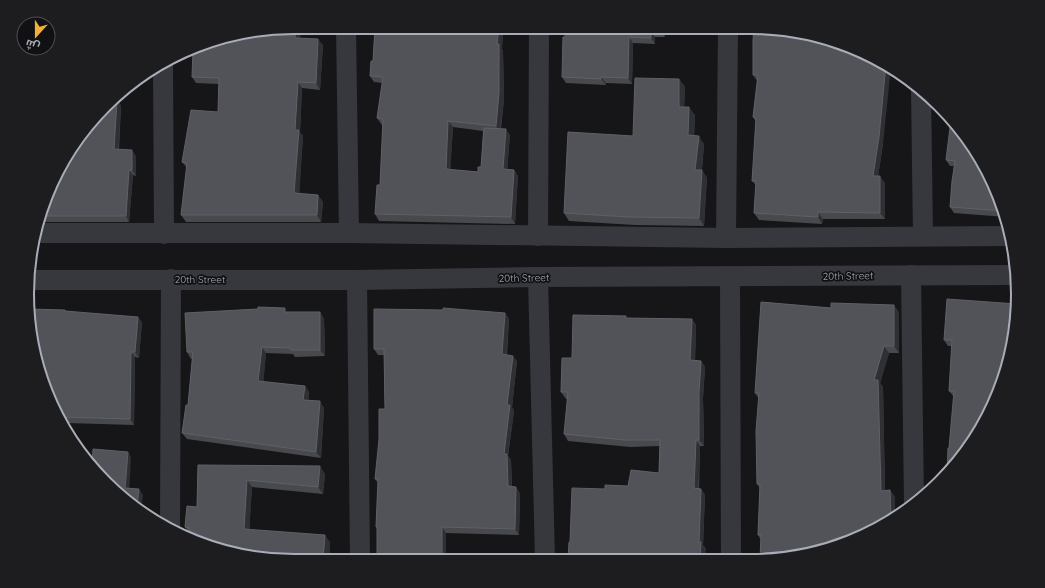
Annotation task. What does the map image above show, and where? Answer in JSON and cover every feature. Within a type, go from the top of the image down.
[{"type":"street","points":[[346,34],[348,233]]},
{"type":"street","points":[[538,236],[539,34]]},
{"type":"street","points":[[726,238],[728,34]]},
{"type":"street","points":[[163,70],[164,234]]},
{"type":"street","points":[[921,98],[923,236]]},
{"type":"street","points":[[41,233],[348,233],[726,238],[1004,236]]},
{"type":"street","points":[[911,275],[914,496]]},
{"type":"street","name":"20th Street","points":[[35,280],[357,280],[1010,275]]},
{"type":"street","points":[[730,277],[731,554]]},
{"type":"street","points":[[538,278],[545,554]]},
{"type":"street","points":[[170,522],[171,279]]},
{"type":"street","points":[[357,280],[360,554]]},
{"type":"building","points":[[295,34],[295,38],[318,39],[316,83],[298,82],[295,130],[299,130],[294,193],[318,195],[317,215],[181,215],[187,163],[182,162],[191,110],[218,112],[219,78],[192,77],[193,55],[210,48],[260,36]]},
{"type":"building","points":[[375,34],[498,34],[497,44],[499,44],[499,93],[496,126],[448,121],[446,169],[478,172],[478,167],[481,167],[484,128],[506,129],[503,169],[514,170],[511,217],[375,214],[377,185],[380,185],[383,119],[377,118],[383,77],[370,76],[371,61],[373,61]]},
{"type":"building","points":[[565,34],[651,34],[651,38],[629,37],[628,78],[601,77],[601,79],[562,77],[563,37],[565,37]]},
{"type":"building","points":[[753,34],[785,36],[802,39],[835,48],[866,61],[885,72],[879,137],[873,176],[880,176],[880,213],[818,212],[818,217],[754,213],[756,181],[752,181],[756,118],[753,117],[758,75],[753,75]]},
{"type":"building","points":[[635,78],[679,79],[679,107],[689,107],[688,135],[699,136],[695,170],[702,170],[699,218],[629,217],[564,213],[568,132],[633,136]]},
{"type":"building","points":[[117,104],[114,149],[132,150],[132,170],[129,170],[126,216],[46,216],[61,179],[69,164],[88,136]]},
{"type":"building","points":[[950,128],[976,164],[997,210],[950,207],[955,161],[946,160]]},
{"type":"building","points":[[947,299],[1010,304],[1006,345],[997,378],[976,424],[947,463],[954,391],[949,391],[952,340],[944,340]]},
{"type":"building","points":[[761,302],[831,308],[831,303],[894,305],[894,346],[884,346],[874,380],[878,380],[881,491],[890,490],[891,513],[866,527],[835,540],[802,549],[760,553],[761,535],[758,535],[760,484],[757,484],[756,431],[759,393],[755,393]]},
{"type":"building","points":[[258,307],[285,308],[285,312],[320,312],[320,350],[291,350],[291,348],[262,347],[258,381],[305,386],[303,400],[320,401],[316,452],[182,433],[186,405],[188,405],[193,352],[187,352],[185,313],[258,309]]},
{"type":"building","points":[[443,308],[505,313],[502,354],[513,356],[507,405],[510,405],[504,454],[507,454],[508,486],[516,487],[515,529],[442,527],[442,554],[377,554],[376,527],[378,479],[375,479],[379,439],[379,409],[385,409],[384,349],[374,349],[374,309],[443,310]]},
{"type":"building","points":[[35,309],[65,310],[138,317],[135,352],[131,352],[130,419],[65,417],[48,378],[43,361],[36,328]]},
{"type":"building","points":[[573,315],[626,316],[626,318],[692,319],[690,360],[701,361],[699,392],[699,440],[696,440],[694,488],[701,489],[699,542],[701,542],[700,554],[568,554],[572,488],[605,489],[605,485],[628,486],[631,470],[659,473],[660,440],[625,440],[564,434],[568,392],[561,392],[562,358],[572,358]]},
{"type":"building","points":[[93,449],[128,452],[125,488],[139,489],[138,501],[110,478],[93,457]]},
{"type":"building","points":[[198,465],[320,466],[318,487],[247,480],[244,529],[325,535],[323,554],[260,552],[210,540],[189,531],[189,528],[185,527],[187,506],[197,507]]}]
